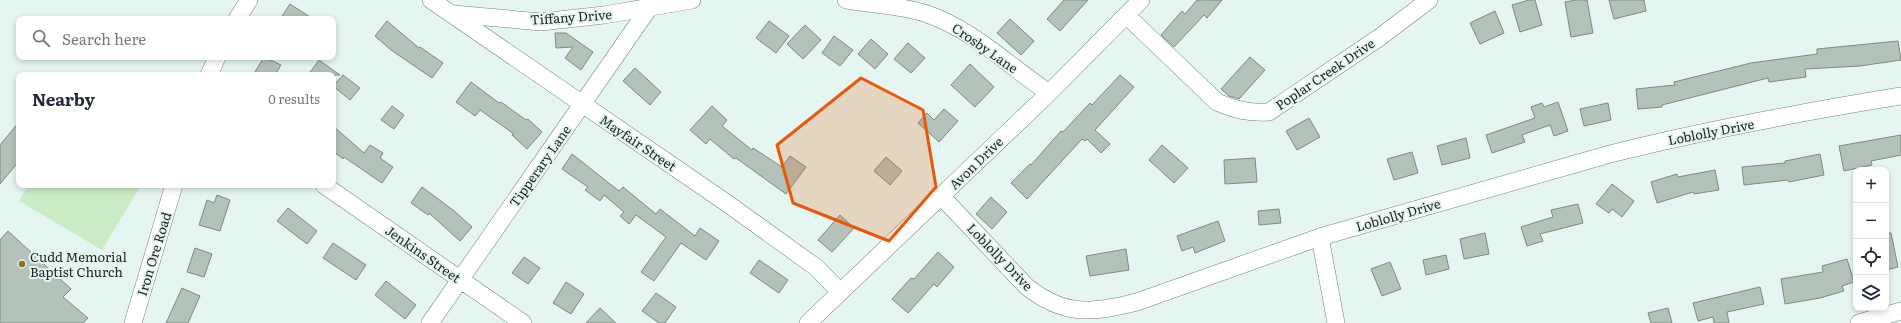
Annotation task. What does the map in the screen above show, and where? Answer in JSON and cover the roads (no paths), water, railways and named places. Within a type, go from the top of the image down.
[{"type":"street","points":[[239,16],[249,0]]},
{"type":"street","name":"Mayfair Street","points":[[431,0],[818,268],[840,292]]},
{"type":"street","name":"Tiffany Drive","points":[[450,13],[540,22],[649,8],[692,0]]},
{"type":"street","name":"Crosby Lane","points":[[846,0],[926,13],[948,22],[969,34],[1049,93]]},
{"type":"street","name":"Avon Drive","points":[[808,323],[1049,93],[1141,0]]},
{"type":"street","name":"Poplar Creek Drive","points":[[1126,15],[1217,102],[1234,109],[1269,112],[1380,37],[1429,0]]},
{"type":"street","name":"Tipperary Lane","points":[[430,323],[649,8]]},
{"type":"street","points":[[210,72],[216,60]]},
{"type":"street","name":"Loblolly Drive","points":[[941,196],[1026,286],[1039,297],[1054,305],[1071,310],[1088,312],[1137,302],[1320,237],[1565,166],[1655,143],[1840,106],[1901,96]]},
{"type":"street","name":"Iron Ore Road","points":[[133,323],[173,188]]},
{"type":"street","name":"Jenkins Street","points":[[328,188],[523,323]]},
{"type":"street","points":[[1320,237],[1336,323]]},
{"type":"street","points":[[1859,323],[1901,312]]},
{"type":"place","name":"Cudd Memorial Baptist Church","points":[[22,264]]}]
